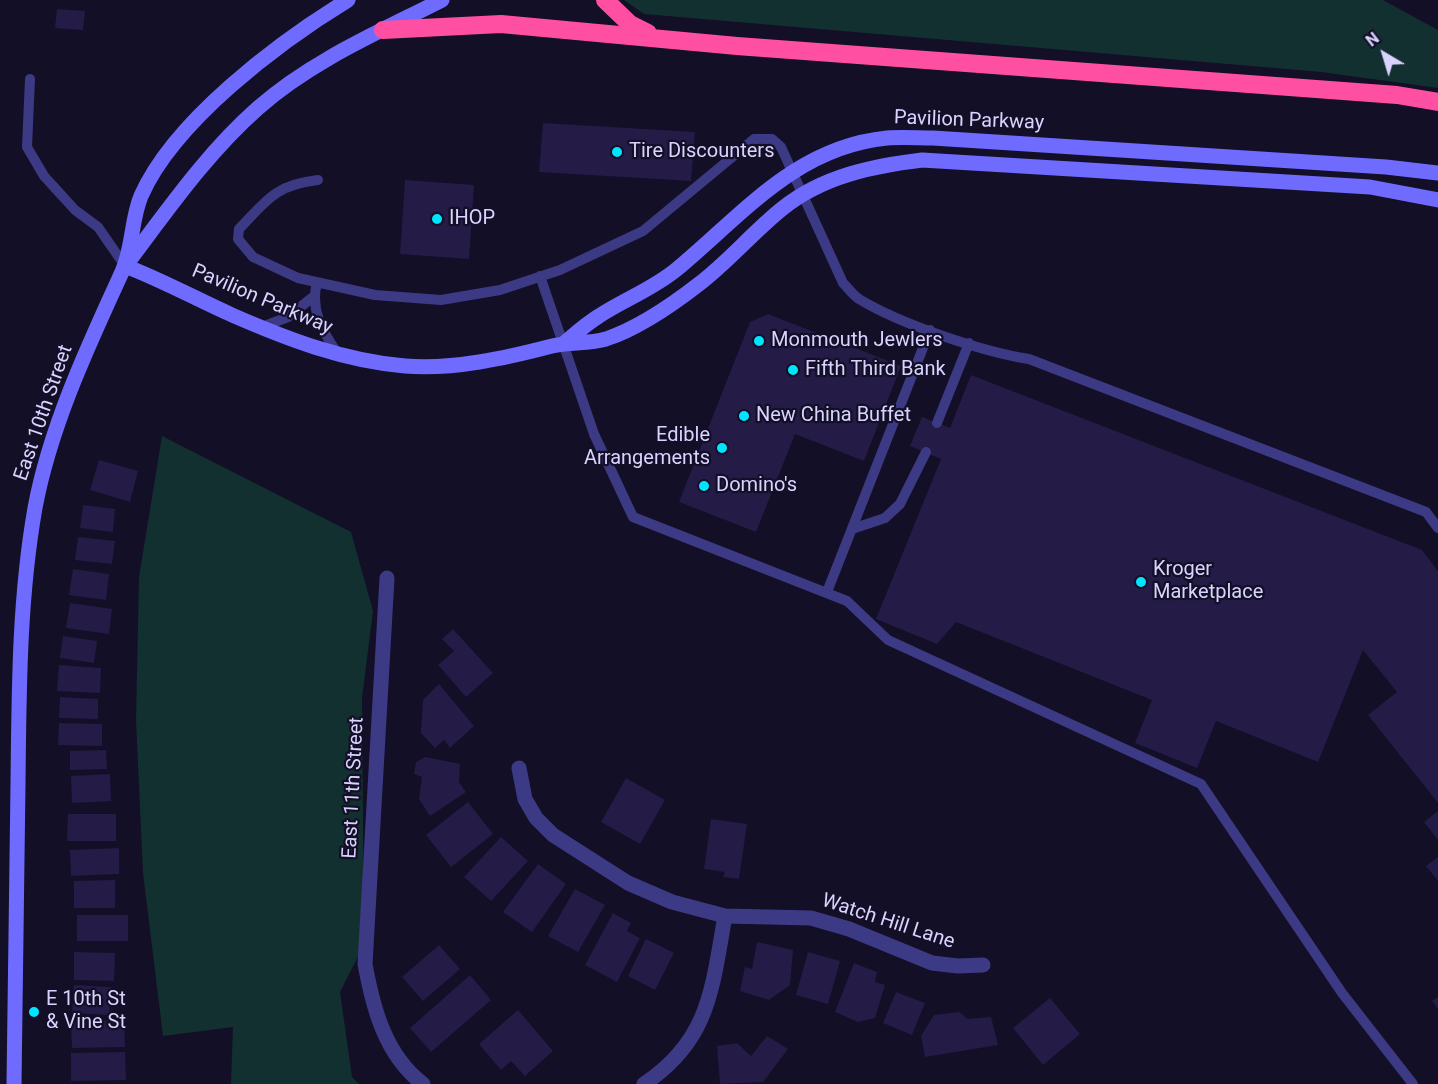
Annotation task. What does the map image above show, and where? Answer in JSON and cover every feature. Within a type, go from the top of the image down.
[{"type":"highway","points":[[605,0],[630,24],[655,36]]},
{"type":"highway","points":[[382,30],[501,24],[655,36],[737,46],[1397,95],[1438,102]]},
{"type":"main road","name":"East 10th Street","points":[[14,1084],[19,677],[24,587],[36,505],[59,422],[94,333],[125,266],[140,198],[164,158],[199,118],[266,55],[348,0]]},
{"type":"main road","name":"East 10th Street","points":[[125,266],[226,138],[259,106],[302,75],[382,30],[442,0]]},
{"type":"main road","name":"Pavilion Parkway","points":[[563,344],[599,316],[641,294],[676,269],[736,214],[790,171],[833,152],[886,138],[933,138],[1386,167],[1438,173]]},
{"type":"main road","name":"Pavilion Parkway","points":[[125,266],[262,327],[338,354],[407,366],[461,363],[521,354],[563,344],[605,339],[649,318],[700,283],[783,208],[801,195],[872,166],[922,160],[1370,187],[1438,200]]},
{"type":"street","name":"East 11th Street","points":[[387,578],[365,964],[371,1000],[384,1035],[402,1061],[423,1084]]},
{"type":"street","name":"Watch Hill Lane","points":[[519,768],[525,799],[536,818],[553,835],[628,883],[672,902],[726,916],[811,918],[849,929],[932,963],[958,966],[983,965]]},
{"type":"street","points":[[644,1084],[668,1068],[696,1033],[710,998],[726,916]]},
{"type":"lane","points":[[30,79],[27,147],[44,176],[75,210],[98,227],[125,266]]},
{"type":"lane","points":[[318,180],[292,183],[271,195],[238,229],[238,239],[254,257],[298,278],[375,295],[441,300],[500,290],[540,276],[643,231],[754,139],[772,139],[781,147],[843,283],[858,298],[930,330],[1002,355],[1029,359],[1426,512],[1438,528]]},
{"type":"lane","points":[[540,276],[594,434],[633,517],[847,601],[888,640],[1201,784],[1342,993],[1413,1084]]},
{"type":"lane","points":[[317,282],[313,297],[324,333],[338,354]]},
{"type":"lane","points":[[262,327],[288,317],[313,297]]},
{"type":"lane","points":[[827,592],[930,330]]},
{"type":"lane","points":[[937,423],[969,343]]},
{"type":"lane","points":[[852,529],[885,518],[900,504],[926,452]]},
{"type":"green space","points":[[624,0],[1383,0],[1438,30],[1438,88],[1321,72],[644,14]]},
{"type":"green space","points":[[162,436],[351,532],[373,611],[362,698],[364,945],[340,992],[352,1077],[359,1084],[231,1084],[233,1027],[163,1036],[143,873],[136,720],[139,577]]},
{"type":"building","points":[[57,9],[85,11],[83,30],[55,28]]},
{"type":"building","name":"Tire Discounters","points":[[543,123],[695,132],[691,181],[539,172]]},
{"type":"building","name":"IHOP","points":[[405,180],[474,185],[469,259],[400,254]]},
{"type":"building","points":[[768,314],[901,366],[864,461],[795,434],[756,532],[679,502],[750,322]]},
{"type":"building","name":"Kroger Marketplace","points":[[971,375],[1422,550],[1438,571],[1438,803],[1368,715],[1397,692],[1363,650],[1318,762],[1216,721],[1197,768],[1135,743],[1152,700],[956,622],[937,644],[876,619],[941,459],[910,446],[922,417],[950,428]]},
{"type":"building","points":[[99,460],[138,471],[130,502],[90,490]]},
{"type":"building","points":[[83,505],[115,509],[113,532],[80,528]]},
{"type":"building","points":[[78,537],[115,541],[112,564],[75,560]]},
{"type":"building","points":[[73,569],[109,574],[106,600],[69,595]]},
{"type":"building","points":[[70,603],[112,609],[109,634],[66,628]]},
{"type":"building","points":[[453,629],[493,673],[466,697],[438,665],[454,651],[442,639]]},
{"type":"building","points":[[63,636],[97,641],[94,663],[60,658]]},
{"type":"building","points":[[59,665],[101,668],[100,693],[57,691]]},
{"type":"building","points":[[439,684],[474,726],[450,748],[444,740],[435,748],[421,733],[423,700]]},
{"type":"building","points":[[60,697],[98,699],[98,719],[59,718]]},
{"type":"building","points":[[59,723],[102,724],[102,746],[58,745]]},
{"type":"building","points":[[106,750],[107,769],[70,770],[70,751]]},
{"type":"building","points":[[425,757],[460,764],[459,782],[466,792],[430,816],[419,799],[422,777],[414,774],[416,762]]},
{"type":"building","points":[[110,774],[111,801],[72,803],[71,776]]},
{"type":"building","points":[[626,778],[665,800],[640,844],[601,822]]},
{"type":"building","points":[[468,802],[493,834],[451,867],[426,835]]},
{"type":"building","points":[[1438,811],[1438,840],[1424,822]]},
{"type":"building","points":[[68,814],[116,814],[116,841],[67,841]]},
{"type":"building","points":[[711,819],[747,824],[739,879],[723,877],[725,872],[704,869]]},
{"type":"building","points":[[501,837],[528,861],[491,901],[464,877]]},
{"type":"building","points":[[119,848],[119,874],[71,876],[70,850]]},
{"type":"building","points":[[1438,857],[1438,881],[1426,866]]},
{"type":"building","points":[[538,864],[566,884],[532,932],[503,912]]},
{"type":"building","points":[[115,880],[115,908],[74,908],[74,881]]},
{"type":"building","points":[[575,889],[605,905],[578,952],[548,936]]},
{"type":"building","points":[[613,913],[631,923],[627,931],[640,938],[617,982],[585,965]]},
{"type":"building","points":[[77,915],[128,915],[128,941],[77,941]]},
{"type":"building","points":[[646,939],[674,953],[655,990],[628,976]]},
{"type":"building","points":[[757,942],[793,950],[790,985],[769,1000],[740,991],[745,967],[752,969]]},
{"type":"building","points":[[439,945],[460,969],[423,1001],[402,977]]},
{"type":"building","points":[[74,952],[115,953],[114,981],[74,980]]},
{"type":"building","points":[[808,952],[840,961],[828,1004],[796,995]]},
{"type":"building","points":[[854,963],[877,972],[875,982],[885,985],[875,1018],[858,1022],[835,1012]]},
{"type":"building","points":[[470,975],[491,1000],[431,1052],[410,1028]]},
{"type":"building","points":[[74,985],[111,987],[109,1015],[72,1013]]},
{"type":"building","points":[[896,992],[925,1003],[912,1035],[883,1023]]},
{"type":"building","points":[[1438,997],[1438,1009],[1432,1001]]},
{"type":"building","points":[[1050,998],[1080,1034],[1043,1065],[1013,1028]]},
{"type":"building","points":[[518,1010],[553,1051],[525,1076],[511,1061],[501,1070],[479,1044]]},
{"type":"building","points":[[959,1012],[968,1019],[991,1017],[998,1045],[925,1057],[921,1036],[934,1015]]},
{"type":"building","points":[[124,1020],[125,1047],[72,1048],[71,1022]]},
{"type":"building","points":[[767,1036],[788,1049],[763,1082],[720,1084],[717,1046],[737,1043],[751,1056]]},
{"type":"building","points":[[125,1052],[126,1080],[71,1081],[71,1053]]},
{"type":"place","name":"Tire Discounters","points":[[617,152]]},
{"type":"place","name":"IHOP","points":[[437,219]]},
{"type":"place","name":"Monmouth Jewlers","points":[[759,341]]},
{"type":"place","name":"Fifth Third Bank","points":[[793,370]]},
{"type":"place","name":"New China Buffet","points":[[744,416]]},
{"type":"place","name":"Edible Arrangements","points":[[722,448]]},
{"type":"place","name":"Domino's","points":[[704,486]]},
{"type":"place","name":"Kroger Marketplace","points":[[1141,582]]},
{"type":"place","name":"E 10th St & Vine St","points":[[34,1012]]}]
